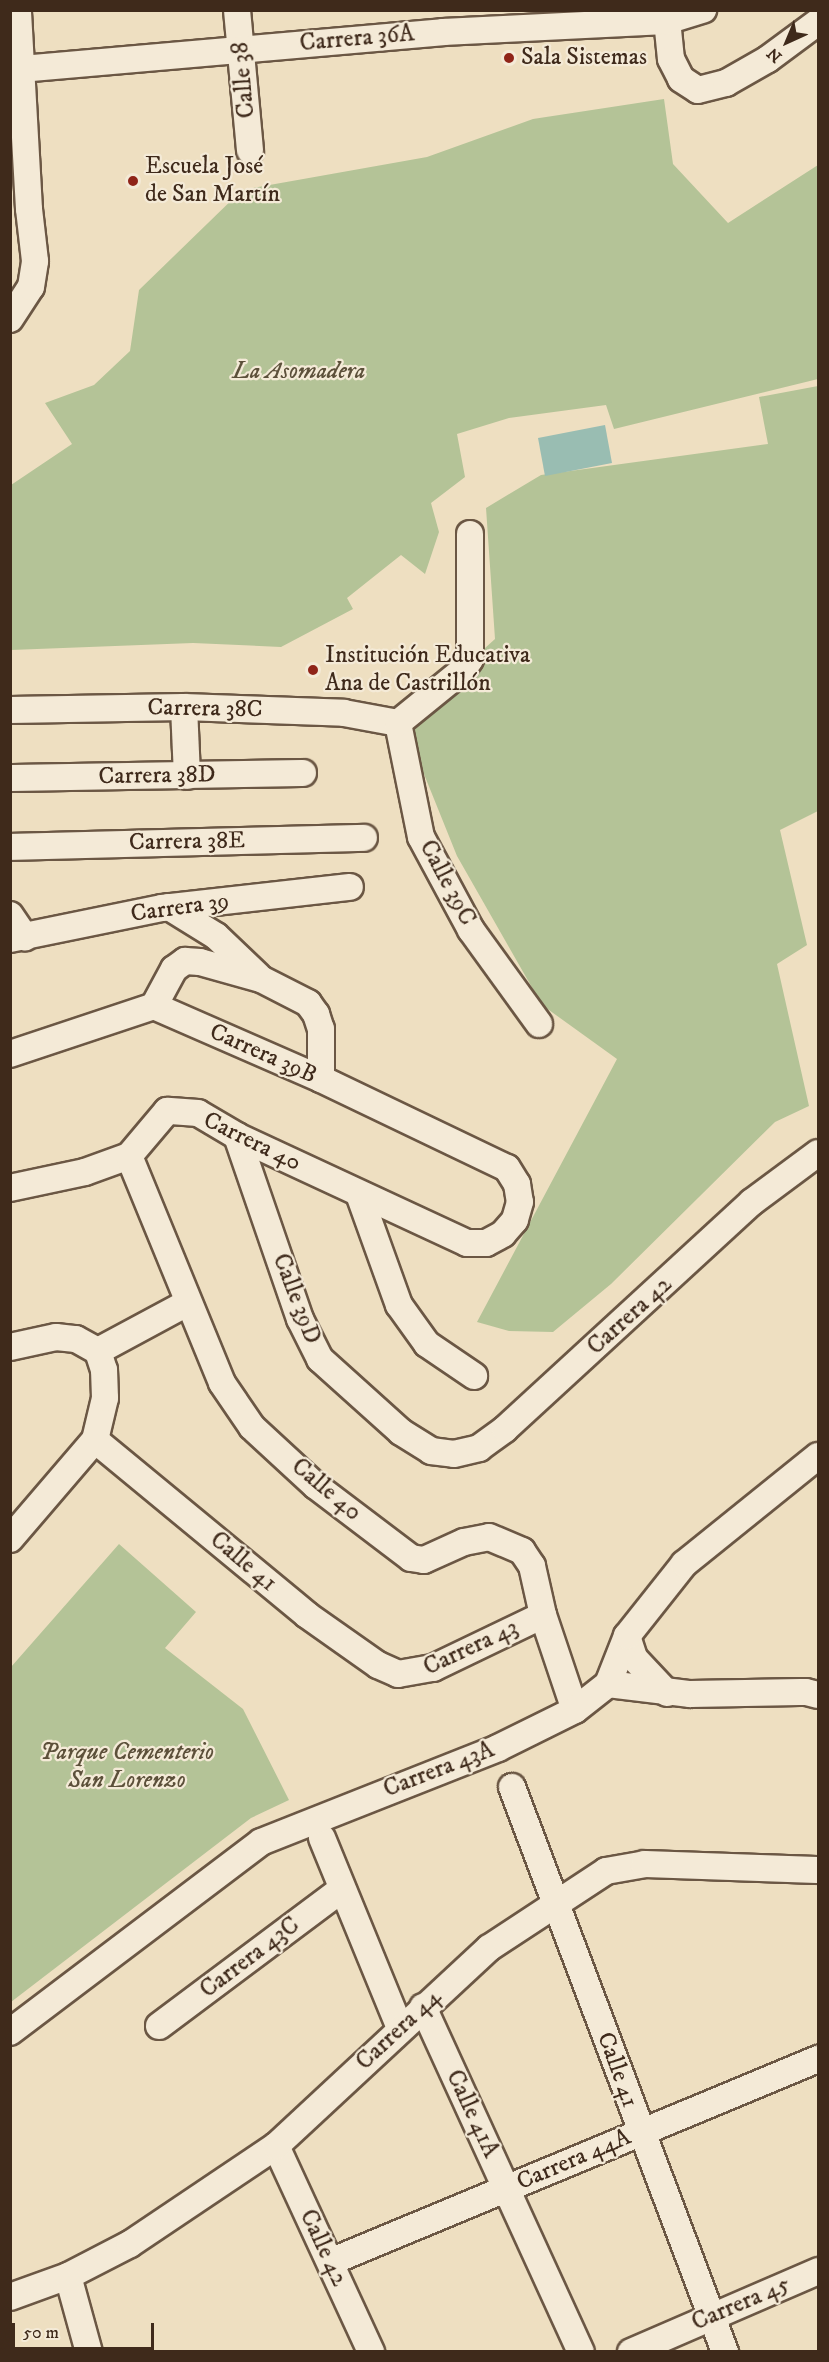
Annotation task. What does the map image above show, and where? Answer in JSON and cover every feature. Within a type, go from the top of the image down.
[{"type":"street","points":[[10,319],[21,288],[35,261],[20,179],[16,70],[18,10]]},
{"type":"street","name":"Calle 38","points":[[237,10],[250,150]]},
{"type":"street","name":"Carrera 36A","points":[[16,70],[241,48],[454,21],[666,16],[703,10]]},
{"type":"street","points":[[666,16],[671,59],[688,85],[698,90],[726,83],[768,59],[819,22]]},
{"type":"street","points":[[398,723],[462,671],[470,658],[470,534]]},
{"type":"street","points":[[184,707],[187,776]]},
{"type":"street","name":"Carrera 38C","points":[[10,710],[184,707],[344,713],[398,723]]},
{"type":"street","name":"Calle 39C","points":[[398,723],[421,837],[471,930],[539,1024]]},
{"type":"street","name":"Carrera 38D","points":[[10,778],[303,773]]},
{"type":"street","name":"Carrera 38E","points":[[10,847],[364,838]]},
{"type":"street","name":"Carrera 39","points":[[18,938],[169,908],[350,887]]},
{"type":"street","points":[[169,908],[216,936],[261,979]]},
{"type":"street","points":[[10,915],[18,938]]},
{"type":"street","points":[[10,1054],[154,1006],[174,969],[185,961],[200,962],[261,979],[308,1003],[321,1029],[321,1079]]},
{"type":"street","name":"Carrera 39B","points":[[154,1006],[321,1079],[507,1168],[517,1184],[520,1202],[515,1220],[503,1234],[486,1243],[467,1243]]},
{"type":"street","name":"Carrera 40","points":[[129,1156],[146,1131],[167,1111],[198,1113],[237,1136],[467,1243]]},
{"type":"street","name":"Calle 39D","points":[[237,1136],[300,1319],[320,1359],[358,1397],[431,1451]]},
{"type":"street","name":"Carrera 42","points":[[431,1451],[454,1454],[479,1448],[505,1430],[752,1202],[819,1153]]},
{"type":"street","points":[[10,1188],[85,1172],[129,1156]]},
{"type":"street","name":"Calle 40","points":[[129,1156],[187,1303],[222,1383],[252,1427],[316,1486],[411,1558],[424,1560],[464,1542],[489,1537],[506,1541],[522,1551],[532,1566],[543,1615],[575,1710]]},
{"type":"street","points":[[359,1194],[399,1305],[427,1344],[474,1376]]},
{"type":"street","points":[[98,1351],[187,1303]]},
{"type":"street","points":[[10,1347],[56,1337],[76,1340],[98,1351],[104,1370],[105,1398],[95,1440],[10,1539]]},
{"type":"street","name":"Calle 41","points":[[95,1440],[307,1615],[378,1665],[398,1674]]},
{"type":"street","points":[[819,1456],[684,1564],[627,1636],[608,1684],[668,1693],[819,1695]]},
{"type":"street","name":"Carrera 43","points":[[398,1674],[433,1668],[543,1615]]},
{"type":"street","points":[[627,1636],[633,1658],[668,1693]]},
{"type":"street","name":"Carrera 43A","points":[[10,2032],[261,1842],[498,1748],[575,1710],[608,1684]]},
{"type":"street","name":"Calle 41","points":[[512,1787],[640,2133],[725,2352]]},
{"type":"street","points":[[322,1838],[340,1890],[400,2028]]},
{"type":"street","name":"Carrera 44","points":[[10,2296],[68,2276],[130,2244],[276,2145],[489,1948],[554,1902],[606,1871],[624,1866],[819,1869]]},
{"type":"street","name":"Carrera 43C","points":[[159,2025],[340,1890]]},
{"type":"street","name":"Calle 41A","points":[[423,2007],[581,2352]]},
{"type":"street","name":"Carrera 44A","points":[[330,2262],[819,2059]]},
{"type":"street","name":"Calle 42","points":[[276,2145],[371,2352]]},
{"type":"street","name":"Carrera 45","points":[[631,2352],[819,2271]]},
{"type":"street","points":[[68,2276],[89,2352]]},
{"type":"green space","name":"La Asomadera","points":[[664,99],[673,164],[728,223],[818,165],[818,379],[614,429],[606,405],[509,418],[457,434],[465,477],[431,503],[439,532],[425,574],[401,555],[347,598],[353,609],[281,647],[193,643],[11,650],[11,485],[72,444],[45,403],[94,385],[130,351],[139,290],[242,190],[427,157],[533,119]]},
{"type":"green space","points":[[818,386],[818,811],[780,830],[807,945],[777,964],[809,1106],[775,1122],[611,1284],[553,1332],[509,1331],[477,1322],[617,1059],[542,1005],[457,856],[403,722],[495,639],[486,508],[541,475],[768,444],[759,397]]},
{"type":"green space","name":"Parque Cementerio San Lorenzo","points":[[119,1544],[196,1612],[165,1648],[243,1709],[289,1800],[251,1818],[11,2002],[11,1667]]},
{"type":"water","points":[[605,425],[612,463],[545,476],[538,438]]},
{"type":"place","name":"Sala Sistemas","points":[[509,58]]},
{"type":"place","name":"Escuela José de San Martín","points":[[133,181]]},
{"type":"place","name":"Institución Educativa Ana de Castrillón","points":[[313,670]]}]
